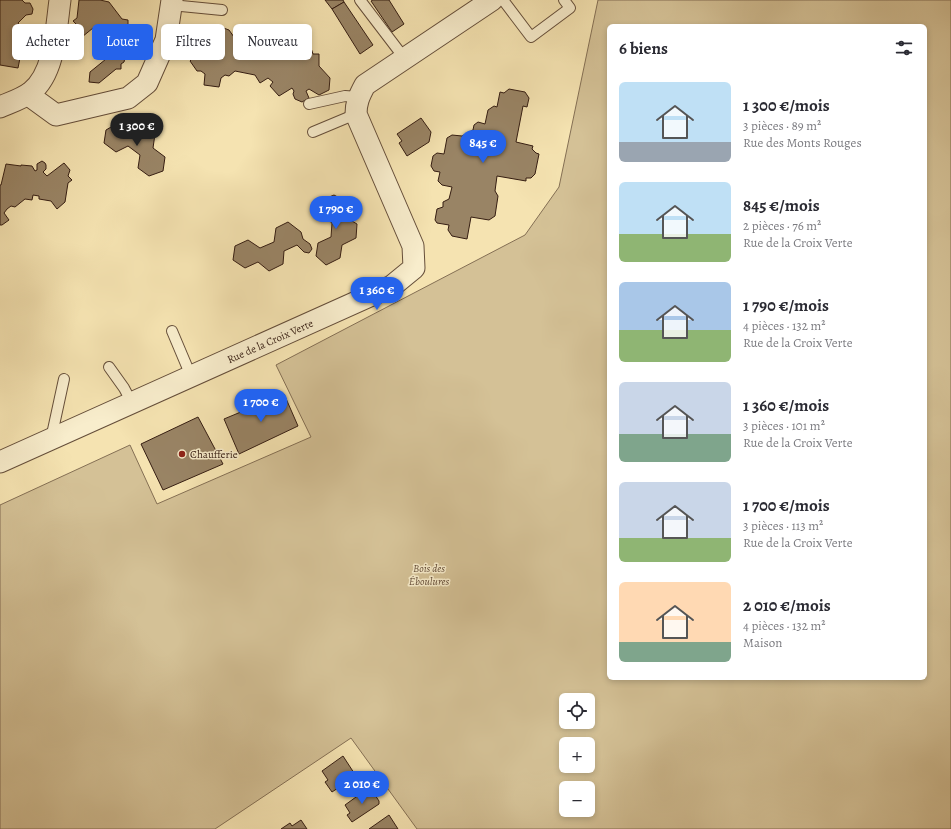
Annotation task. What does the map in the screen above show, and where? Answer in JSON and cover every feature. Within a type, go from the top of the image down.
[{"type":"street","points":[[0,107],[30,93],[43,78],[53,50],[60,0]]},
{"type":"street","points":[[357,106],[365,86],[492,0]]},
{"type":"street","points":[[30,93],[34,99],[56,115],[128,98],[147,83],[166,40],[172,3]]},
{"type":"street","name":"Rue de la Croix Verte","points":[[0,462],[392,286],[414,268],[413,246],[357,106]]},
{"type":"lane","points":[[360,0],[405,59]]},
{"type":"lane","points":[[503,0],[531,37],[570,8],[564,0]]},
{"type":"lane","points":[[172,3],[222,10]]},
{"type":"lane","points":[[308,104],[345,96],[357,106],[313,132]]},
{"type":"lane","points":[[172,331],[191,376]]},
{"type":"lane","points":[[109,367],[124,388],[132,403]]},
{"type":"lane","points":[[51,439],[64,379]]},
{"type":"green space","name":"Bois des Éboulures","points":[[598,0],[951,0],[951,829],[417,829],[351,738],[215,829],[0,829],[0,505],[130,445],[157,504],[311,437],[276,365],[525,235],[559,187]]},
{"type":"building","points":[[0,0],[22,0],[25,3],[30,3],[33,9],[32,14],[26,15],[18,23],[19,24],[12,24],[12,60],[20,60],[18,68],[0,65]]},
{"type":"building","points":[[79,0],[100,0],[109,2],[122,19],[128,20],[128,24],[92,24],[92,29],[84,35],[84,24],[76,24],[73,21],[77,18]]},
{"type":"building","points":[[325,0],[343,0],[344,2],[332,9]]},
{"type":"building","points":[[389,0],[404,24],[392,32],[371,1]]},
{"type":"building","points":[[344,2],[373,45],[360,54],[332,9]]},
{"type":"building","points":[[225,29],[229,30],[233,36],[233,60],[312,60],[312,51],[313,54],[319,54],[319,66],[330,78],[329,90],[319,95],[309,89],[306,91],[309,98],[302,102],[295,99],[292,88],[279,96],[270,86],[273,82],[268,78],[260,83],[255,75],[235,71],[229,76],[225,75],[221,78],[219,87],[204,85],[205,74],[201,71],[197,71],[190,61],[225,60]]},
{"type":"building","points":[[105,60],[124,60],[121,64],[121,69],[116,69],[99,83],[89,82],[90,72]]},
{"type":"building","points":[[509,89],[525,92],[529,98],[527,107],[523,106],[516,142],[533,146],[532,149],[539,154],[535,174],[531,178],[526,178],[526,181],[497,176],[495,191],[498,196],[495,216],[489,220],[471,217],[467,239],[452,236],[448,230],[449,225],[437,223],[435,220],[437,209],[443,207],[443,202],[449,199],[452,187],[442,185],[438,181],[440,172],[434,171],[431,166],[433,156],[437,153],[444,154],[447,138],[452,135],[462,136],[473,130],[474,125],[478,122],[485,124],[488,110],[494,106],[497,107],[500,92],[504,93]]},
{"type":"building","points":[[421,118],[431,132],[429,142],[407,156],[399,143],[402,141],[397,134]]},
{"type":"building","points":[[118,123],[131,132],[143,126],[155,134],[153,148],[165,157],[163,171],[149,176],[138,168],[140,155],[128,146],[116,152],[104,143],[106,130]]},
{"type":"building","points":[[42,161],[46,165],[46,169],[43,172],[47,176],[64,163],[70,170],[68,176],[72,180],[68,183],[65,202],[57,209],[51,201],[39,199],[39,196],[33,195],[32,200],[25,199],[15,207],[11,206],[7,209],[4,213],[9,220],[0,225],[0,185],[6,164],[32,166],[35,171],[37,170],[37,164]]},
{"type":"building","points":[[334,195],[345,201],[345,217],[357,224],[356,238],[342,245],[340,258],[326,265],[316,256],[318,243],[331,237],[332,223],[321,214],[322,200]]},
{"type":"building","points":[[288,222],[301,232],[303,239],[310,244],[312,249],[309,253],[304,252],[297,245],[284,251],[283,264],[269,271],[258,262],[245,268],[233,260],[235,246],[248,240],[260,248],[274,242],[276,228]]},
{"type":"building","points":[[284,394],[298,426],[239,454],[224,419]]},
{"type":"building","name":"Chaufferie","points":[[198,417],[223,464],[163,490],[141,444]]},
{"type":"building","points":[[343,756],[356,776],[332,792],[325,782],[328,780],[322,771]]},
{"type":"building","points":[[367,789],[371,795],[375,795],[379,801],[379,804],[352,822],[347,815],[350,813],[345,805]]},
{"type":"building","points":[[389,815],[398,829],[369,829]]},
{"type":"building","points":[[301,820],[307,829],[281,829],[290,823],[292,826]]},
{"type":"place","name":"Chaufferie","points":[[182,454]]}]
